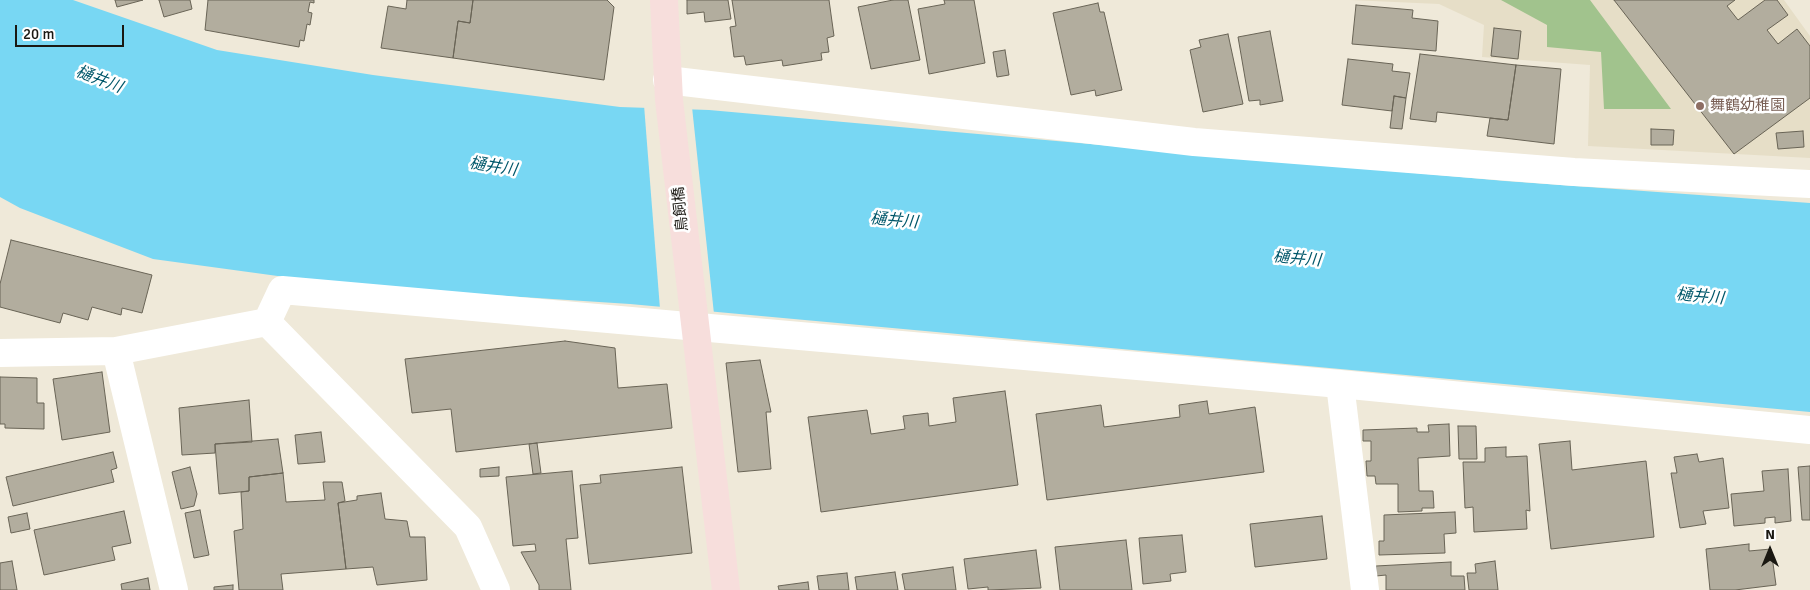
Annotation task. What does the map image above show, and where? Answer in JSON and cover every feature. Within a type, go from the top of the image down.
[{"type":"street","name":"鳥飼橋","points":[[664,0],[668,90],[726,590]]},
{"type":"street","points":[[668,90],[1194,142],[1574,172],[1810,184]]},
{"type":"street","points":[[267,322],[282,290],[694,323],[1810,430]]},
{"type":"street","points":[[0,352],[116,351],[267,322]]},
{"type":"street","points":[[267,322],[468,527],[496,590]]},
{"type":"street","points":[[116,351],[174,590]]},
{"type":"street","points":[[1340,384],[1365,590]]},
{"type":"shaded area","name":"舞鶴幼稚園","points":[[1350,0],[1784,0],[1810,36],[1810,158],[1588,146],[1590,65],[1482,57],[1484,25],[1439,4]]},
{"type":"green space","points":[[1501,0],[1590,0],[1671,109],[1604,109],[1601,52],[1547,47],[1547,25]]},
{"type":"water","name":"樋井川","points":[[0,0],[73,0],[217,50],[373,75],[620,107],[709,110],[1505,181],[1810,203],[1810,412],[630,304],[351,286],[153,259],[20,208],[0,197]]},
{"type":"pier","points":[[644,105],[692,107],[714,314],[660,309]]},
{"type":"building","points":[[115,0],[143,0],[117,7]]},
{"type":"building","points":[[159,0],[190,0],[192,9],[164,17]]},
{"type":"building","points":[[208,0],[314,0],[314,3],[310,2],[308,12],[312,13],[310,25],[307,24],[304,41],[300,40],[299,47],[205,30]]},
{"type":"building","points":[[407,0],[473,0],[470,23],[458,21],[453,58],[381,48],[388,6],[406,9]]},
{"type":"building","points":[[473,0],[607,0],[614,7],[604,80],[453,58],[458,21],[470,23]]},
{"type":"building","points":[[687,0],[728,0],[731,19],[705,22],[704,12],[687,14]]},
{"type":"building","points":[[732,0],[829,0],[834,36],[827,38],[829,52],[821,53],[822,60],[783,66],[782,60],[746,65],[744,56],[734,57],[730,27],[736,26]]},
{"type":"building","points":[[893,0],[908,0],[920,60],[871,69],[858,7]]},
{"type":"building","points":[[944,0],[974,0],[985,63],[929,74],[918,9],[945,4]]},
{"type":"building","points":[[1614,0],[1735,0],[1727,6],[1738,20],[1765,0],[1777,0],[1788,15],[1767,30],[1778,44],[1797,29],[1810,46],[1810,98],[1734,154]]},
{"type":"building","points":[[1098,3],[1100,12],[1104,12],[1122,90],[1096,96],[1095,90],[1071,95],[1053,13]]},
{"type":"building","points":[[1356,5],[1413,10],[1412,18],[1438,21],[1436,51],[1352,44]]},
{"type":"building","points":[[1494,28],[1521,31],[1518,59],[1491,56]]},
{"type":"building","points":[[1270,31],[1283,101],[1260,105],[1260,100],[1249,101],[1238,37]]},
{"type":"building","points":[[1228,34],[1243,104],[1203,112],[1190,50],[1201,47],[1199,40]]},
{"type":"building","points":[[1005,50],[1009,75],[997,77],[993,52]]},
{"type":"building","points":[[1420,54],[1516,65],[1508,120],[1437,112],[1436,122],[1410,119]]},
{"type":"building","points":[[1348,59],[1393,64],[1392,71],[1410,73],[1406,98],[1394,96],[1392,111],[1342,105]]},
{"type":"building","points":[[1516,65],[1561,69],[1554,144],[1487,136],[1490,118],[1508,120]]},
{"type":"building","points":[[1394,96],[1406,98],[1402,129],[1390,128]]},
{"type":"building","points":[[1651,129],[1674,130],[1673,145],[1651,145]]},
{"type":"building","points":[[1803,131],[1804,147],[1778,149],[1776,133]]},
{"type":"building","points":[[11,240],[152,275],[142,313],[122,308],[121,315],[92,307],[88,320],[63,313],[60,323],[0,307],[0,284]]},
{"type":"building","points":[[565,341],[615,348],[618,388],[667,384],[672,428],[456,452],[451,409],[412,413],[405,359]]},
{"type":"building","points":[[760,360],[771,412],[766,412],[771,469],[738,472],[726,363]]},
{"type":"building","points":[[102,372],[110,432],[62,440],[53,379]]},
{"type":"building","points":[[0,377],[37,378],[37,403],[44,403],[44,429],[5,428],[5,424],[0,424]]},
{"type":"building","points":[[1005,391],[1018,485],[821,512],[808,417],[867,410],[871,434],[905,429],[903,416],[928,413],[929,426],[956,422],[953,398]]},
{"type":"building","points":[[249,400],[252,442],[215,444],[215,453],[182,455],[179,408]]},
{"type":"building","points":[[1207,401],[1209,414],[1255,407],[1264,472],[1047,500],[1036,414],[1101,405],[1104,427],[1180,417],[1179,405]]},
{"type":"building","points":[[1449,424],[1450,456],[1418,458],[1419,491],[1433,491],[1434,508],[1422,508],[1422,511],[1398,512],[1398,484],[1376,484],[1375,476],[1367,476],[1366,461],[1371,461],[1371,441],[1363,441],[1363,430],[1417,428],[1417,432],[1429,432],[1428,425]]},
{"type":"building","points":[[1458,426],[1476,426],[1477,459],[1459,459]]},
{"type":"building","points":[[321,432],[325,462],[298,464],[295,435]]},
{"type":"building","points":[[278,439],[283,473],[249,477],[249,491],[219,494],[215,444]]},
{"type":"building","points":[[1570,441],[1572,470],[1646,461],[1654,537],[1551,549],[1539,444]]},
{"type":"building","points":[[537,443],[541,473],[533,474],[529,444]]},
{"type":"building","points":[[1506,447],[1506,457],[1527,456],[1530,511],[1526,510],[1527,529],[1474,532],[1473,507],[1465,508],[1463,462],[1485,462],[1485,448]]},
{"type":"building","points":[[113,452],[117,468],[111,470],[114,482],[13,506],[6,477]]},
{"type":"building","points":[[1697,454],[1699,462],[1723,458],[1729,508],[1703,511],[1706,524],[1680,528],[1671,473],[1677,473],[1674,457]]},
{"type":"building","points":[[1810,466],[1810,520],[1802,520],[1798,467]]},
{"type":"building","points":[[190,467],[197,494],[194,506],[181,509],[172,472]]},
{"type":"building","points":[[499,467],[499,476],[480,477],[480,469]]},
{"type":"building","points":[[682,467],[692,553],[589,564],[580,485],[601,483],[600,475]]},
{"type":"building","points":[[1788,469],[1791,521],[1775,523],[1775,517],[1765,518],[1765,523],[1734,526],[1731,494],[1764,491],[1762,471]]},
{"type":"building","points":[[572,471],[578,538],[566,539],[571,590],[539,590],[539,585],[521,552],[536,551],[535,544],[513,546],[506,477]]},
{"type":"building","points":[[283,473],[286,502],[325,500],[323,482],[342,482],[345,501],[338,503],[346,569],[281,574],[283,590],[239,590],[234,531],[243,529],[241,492],[249,491],[249,477]]},
{"type":"building","points":[[381,493],[385,519],[407,521],[410,537],[425,537],[427,580],[377,585],[373,567],[346,569],[338,503],[357,500],[357,496]]},
{"type":"building","points":[[200,510],[209,555],[194,558],[185,513]]},
{"type":"building","points":[[124,511],[131,543],[112,547],[115,560],[44,575],[34,530]]},
{"type":"building","points":[[1455,512],[1456,533],[1444,534],[1445,553],[1379,555],[1379,541],[1384,541],[1384,515]]},
{"type":"building","points":[[27,513],[30,529],[11,533],[8,517]]},
{"type":"building","points":[[1322,516],[1327,559],[1255,567],[1250,524]]},
{"type":"building","points":[[1182,535],[1186,572],[1170,574],[1171,581],[1143,584],[1139,538]]},
{"type":"building","points":[[1126,540],[1132,590],[1060,590],[1055,547]]},
{"type":"building","points":[[1749,544],[1749,551],[1771,549],[1776,585],[1735,590],[1710,590],[1706,549]]},
{"type":"building","points":[[1036,550],[1041,588],[988,590],[988,587],[968,589],[964,559]]},
{"type":"building","points":[[12,561],[17,590],[0,590],[0,563]]},
{"type":"building","points":[[1495,561],[1498,590],[1469,590],[1467,573],[1476,573],[1475,564]]},
{"type":"building","points":[[1451,562],[1451,576],[1464,576],[1465,590],[1386,590],[1386,575],[1376,576],[1376,566]]},
{"type":"building","points":[[953,567],[956,590],[905,590],[902,574]]},
{"type":"building","points":[[895,572],[898,590],[857,590],[855,577]]},
{"type":"building","points":[[847,573],[849,590],[819,590],[817,576]]},
{"type":"building","points":[[148,578],[150,590],[122,590],[121,584]]},
{"type":"building","points":[[808,582],[809,590],[779,590],[778,586]]},
{"type":"building","points":[[233,585],[233,590],[214,590],[214,587]]},
{"type":"place","name":"舞鶴幼稚園","points":[[1700,106]]}]
